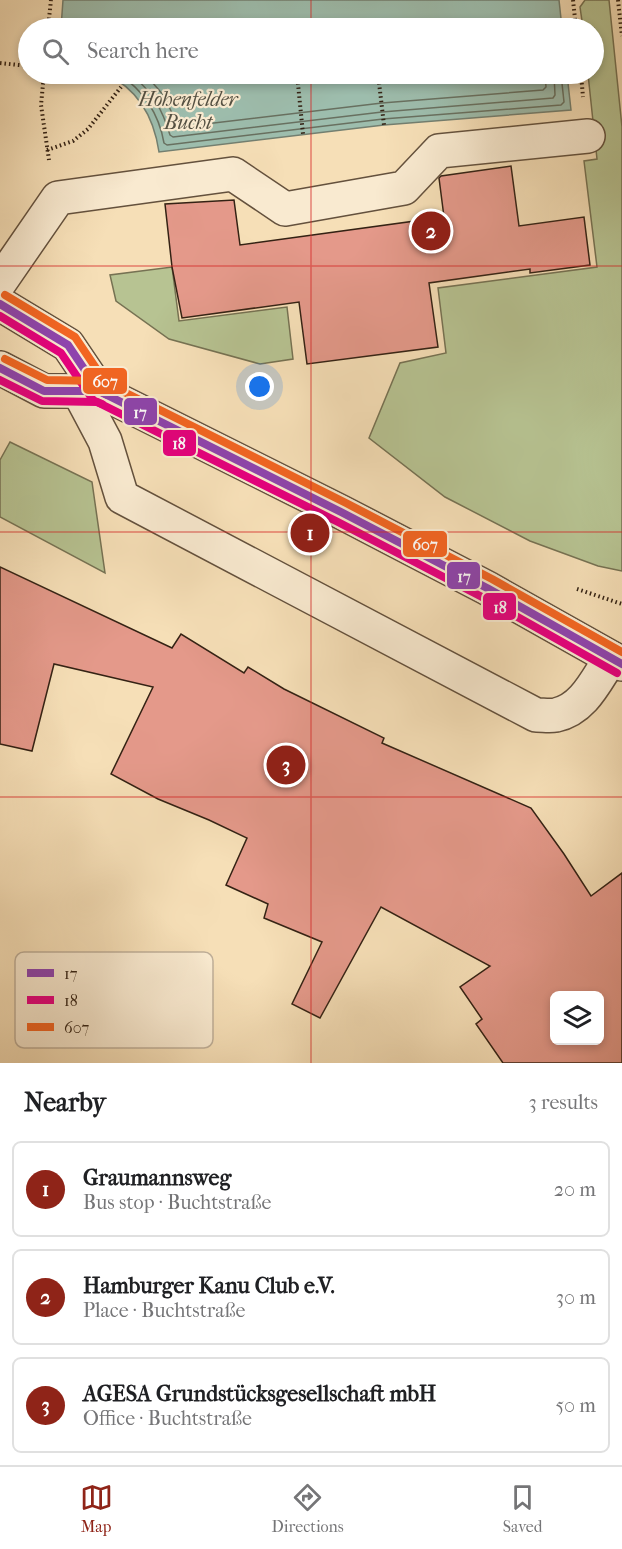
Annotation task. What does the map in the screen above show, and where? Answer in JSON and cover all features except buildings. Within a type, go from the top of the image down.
[{"type":"street","points":[[0,368],[44,391],[89,392],[341,512],[486,588],[616,661],[584,700],[572,710],[554,716],[536,715],[122,497],[89,392],[68,345],[2,305],[58,198],[233,174],[285,209],[404,188],[439,151],[588,136]]},
{"type":"path","points":[[49,18],[51,0]]},
{"type":"path","points":[[573,0],[575,18]]},
{"type":"path","points":[[618,0],[622,36]]},
{"type":"path","points":[[0,63],[18,65]]},
{"type":"path","points":[[43,84],[41,105],[47,150],[58,198]]},
{"type":"path","points":[[298,84],[303,134]]},
{"type":"path","points":[[379,84],[384,125]]},
{"type":"path","points":[[47,150],[73,141],[88,129],[121,87]]},
{"type":"path","points":[[589,593],[622,604]]},
{"type":"green space","points":[[585,0],[609,0],[622,127],[622,571],[598,566],[530,541],[445,497],[369,438],[400,363],[446,353],[438,288],[597,267],[584,161],[597,159],[589,84],[604,84],[604,18],[582,18],[580,7]]},
{"type":"green space","points":[[172,267],[179,321],[287,307],[293,359],[260,364],[169,339],[116,301],[110,275]]},
{"type":"green space","points":[[10,442],[92,482],[105,573],[0,517],[0,460]]},
{"type":"water","points":[[63,0],[559,0],[561,18],[62,18]]},
{"type":"water","name":"Hohenfelder Bucht","points":[[122,84],[568,84],[571,110],[384,125],[159,152],[153,128],[143,106]]},
{"type":"transit line","name":"607","points":[[5,295],[75,337],[106,383],[492,579],[622,652]]},
{"type":"transit line","name":"17","points":[[0,304],[68,345],[99,391],[487,588],[622,664]]},
{"type":"transit line","name":"18","points":[[0,316],[61,353],[93,400],[336,521],[482,597],[617,673]]},
{"type":"transit line","name":"607","points":[[5,359],[47,380],[100,381],[112,386]]},
{"type":"transit line","name":"17","points":[[0,368],[44,391],[99,391],[107,395]]},
{"type":"transit line","name":"18","points":[[0,380],[42,401],[102,404]]},
{"type":"place","name":"Hamburger Kanu Club e.V.","points":[[431,231]]},
{"type":"place","name":"Graumannsweg","points":[[310,533]]},
{"type":"place","name":"AGESA Grundstücksgesellschaft mbH","points":[[286,765]]}]
